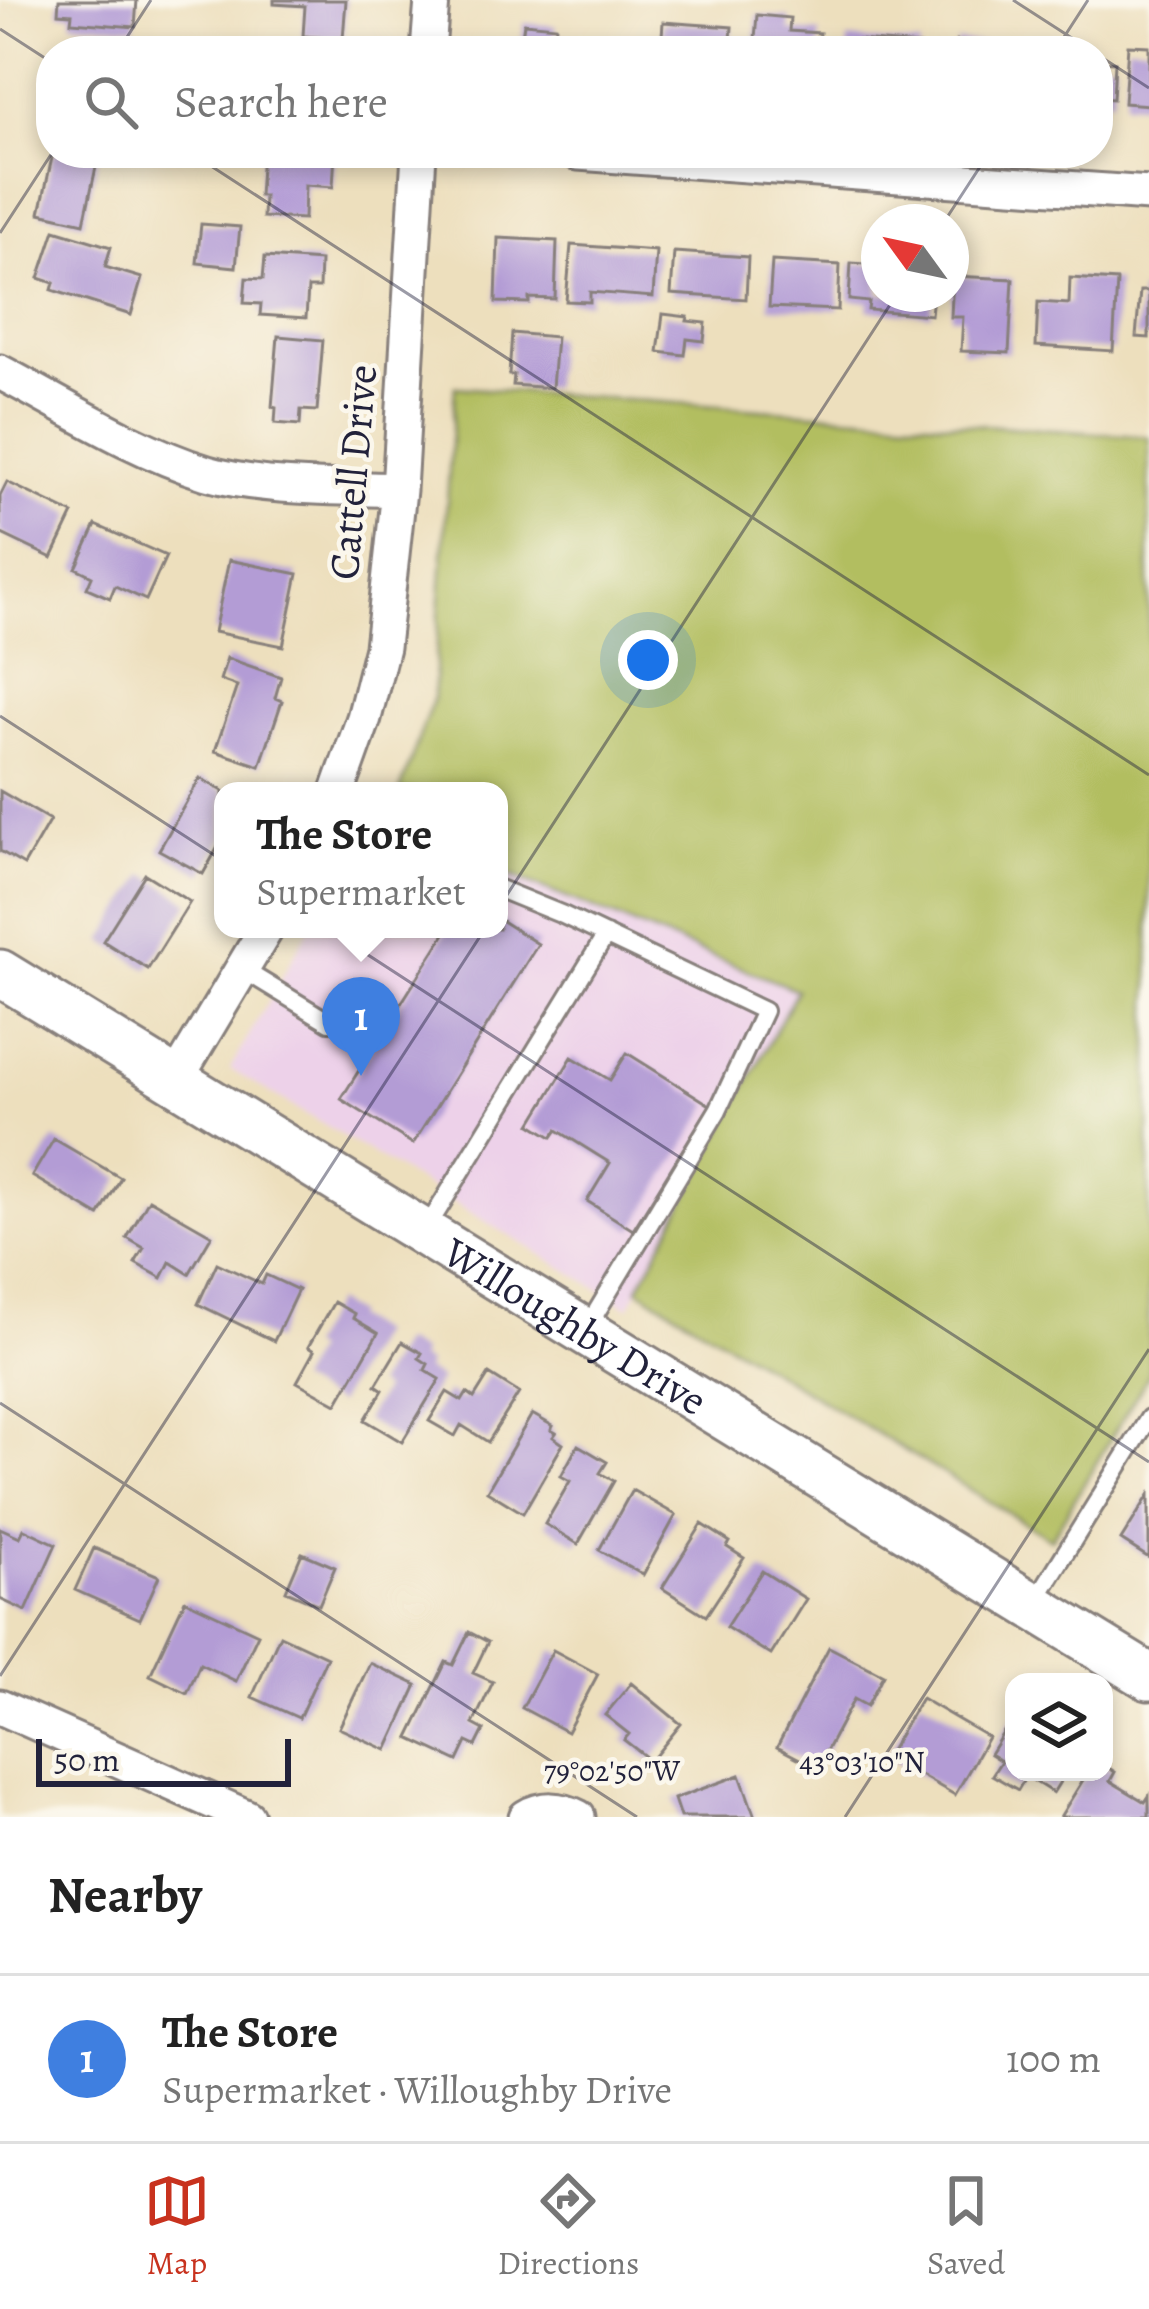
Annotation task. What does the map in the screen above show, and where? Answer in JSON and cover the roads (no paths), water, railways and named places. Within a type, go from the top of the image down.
[{"type":"street","points":[[429,36],[432,0]]},
{"type":"street","name":"Cattell Drive","points":[[341,782],[382,647],[399,490],[418,168]]},
{"type":"street","points":[[787,168],[1149,194]]},
{"type":"street","points":[[0,373],[134,442],[209,473],[242,481],[399,490]]},
{"type":"street","points":[[175,1081],[261,938]]},
{"type":"street","name":"Willoughby Drive","points":[[0,973],[1149,1677]]},
{"type":"street","points":[[0,1706],[247,1817]]},
{"type":"street","points":[[526,1817],[551,1809],[578,1817]]},
{"type":"lane","points":[[508,893],[764,1011],[718,1110],[585,1331]]},
{"type":"lane","points":[[424,1233],[606,935]]},
{"type":"lane","points":[[242,969],[329,1022]]},
{"type":"lane","points":[[1033,1605],[1149,1418]]},
{"type":"place","name":"The Store","points":[[361,1076]]}]
